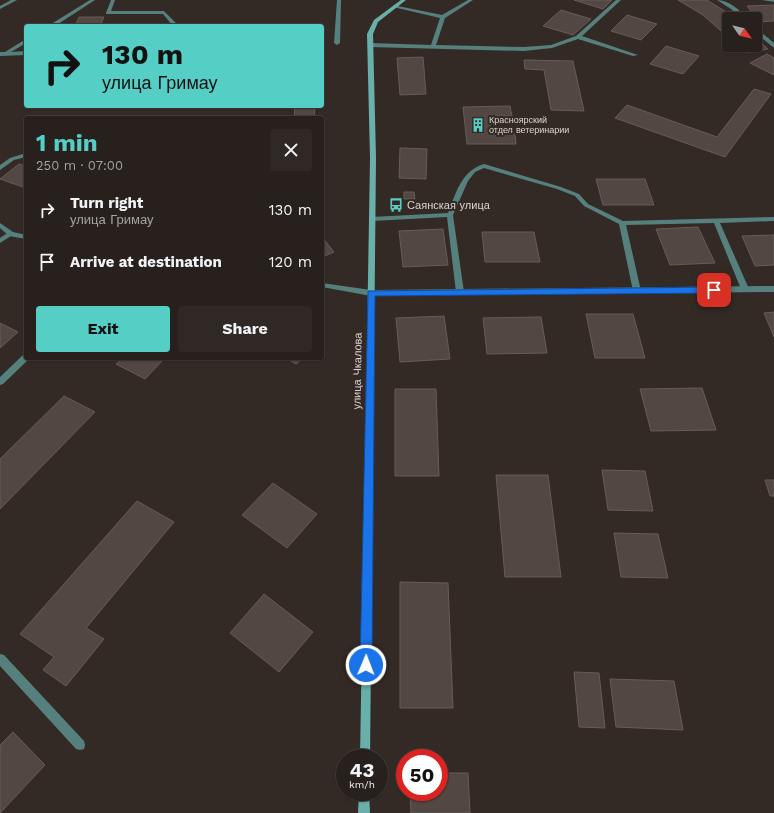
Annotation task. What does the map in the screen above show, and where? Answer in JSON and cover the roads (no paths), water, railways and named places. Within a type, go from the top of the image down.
[{"type":"main road","name":"улица Чкалова","points":[[364,749],[373,158],[370,34],[373,26],[381,16],[404,0]]},
{"type":"main road","points":[[364,801],[364,813]]},
{"type":"street","points":[[0,8],[15,0]]},
{"type":"street","points":[[53,24],[94,0]]},
{"type":"street","points":[[113,0],[108,13],[164,12],[174,24]]},
{"type":"street","points":[[337,43],[338,0]]},
{"type":"street","points":[[433,46],[443,17],[471,0]]},
{"type":"street","points":[[370,45],[524,49],[552,46],[578,37],[619,0]]},
{"type":"street","points":[[719,0],[737,12]]},
{"type":"street","points":[[764,0],[774,1]]},
{"type":"street","points":[[395,6],[443,17]]},
{"type":"street","points":[[762,35],[774,46]]},
{"type":"street","points":[[767,40],[774,36]]},
{"type":"street","points":[[578,37],[634,55]]},
{"type":"street","points":[[3,53],[24,42]]},
{"type":"street","points":[[3,53],[24,53]]},
{"type":"street","points":[[0,168],[12,160],[24,156]]},
{"type":"street","points":[[460,292],[450,215],[465,180],[473,171],[484,166],[559,188],[577,195],[586,205],[622,223],[774,219]]},
{"type":"street","points":[[372,219],[450,215]]},
{"type":"street","points":[[716,220],[745,290]]},
{"type":"street","points":[[622,223],[637,291]]},
{"type":"street","points":[[0,225],[11,234],[24,237]]},
{"type":"street","points":[[0,241],[11,234]]},
{"type":"street","points":[[324,285],[371,293],[774,289]]},
{"type":"street","points":[[0,382],[24,359]]},
{"type":"street","points":[[0,659],[80,745]]},
{"type":"place","name":"Красноярский отдел ветеринарии","points":[[478,125]]},
{"type":"place","name":"Саянская улица","points":[[396,205]]}]
